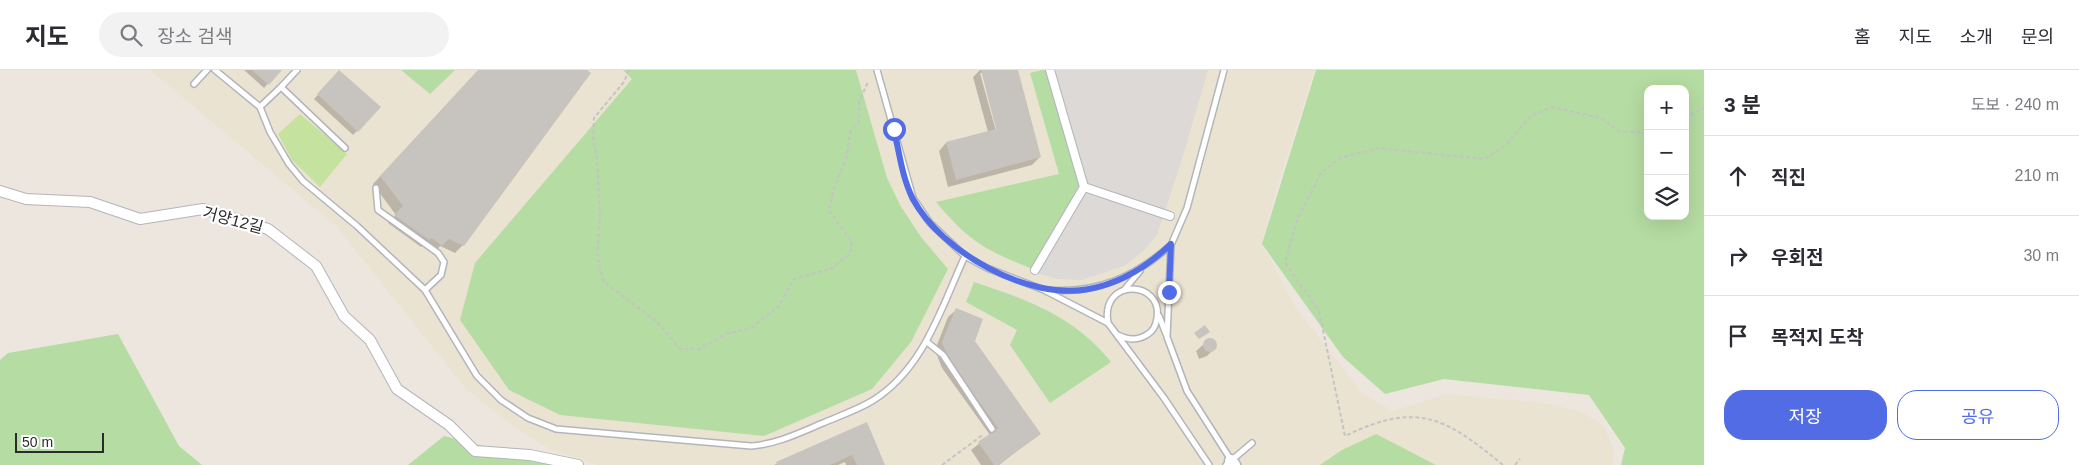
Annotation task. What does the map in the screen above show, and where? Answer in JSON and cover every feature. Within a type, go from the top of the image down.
[{"type":"street","points":[[1035,270],[1084,186],[1050,70]]},
{"type":"street","points":[[1084,186],[1170,216]]},
{"type":"street","name":"거양12길","points":[[0,191],[26,199],[90,202],[140,219],[203,208],[268,229],[316,266],[344,316],[370,340],[397,389],[449,425],[475,451],[530,455],[578,465]]},
{"type":"lane","points":[[194,84],[207,70]]},
{"type":"lane","points":[[215,70],[260,107],[270,132],[289,164],[303,181],[357,226],[425,290],[477,376],[501,400],[528,418],[556,429],[742,446],[772,445],[872,401],[904,372],[927,342],[965,256]]},
{"type":"lane","points":[[260,107],[297,70]]},
{"type":"lane","points":[[877,70],[913,198],[930,223],[965,256],[987,268],[1044,290],[1108,323],[1209,465]]},
{"type":"lane","points":[[1167,337],[1171,244],[1186,208],[1224,70]]},
{"type":"lane","points":[[281,88],[345,148]]},
{"type":"lane","points":[[376,188],[378,210],[438,253],[444,262],[442,275],[425,290]]},
{"type":"lane","points":[[1108,323],[1108,307],[1111,300],[1124,290],[1143,267],[1171,244]]},
{"type":"lane","points":[[1044,290],[1087,290],[1110,284],[1143,267]]},
{"type":"lane","points":[[1124,290],[1131,288],[1147,293],[1153,298],[1186,391],[1230,464],[1252,443]]},
{"type":"lane","points":[[1118,335],[1126,339],[1141,338],[1154,328],[1158,313]]},
{"type":"lane","points":[[927,342],[942,355],[992,429]]},
{"type":"path","points":[[628,70],[624,82],[594,118],[593,136],[597,159],[600,218],[597,253],[603,281],[657,322],[680,349],[699,349],[726,334],[751,328],[778,306],[794,279],[830,269],[850,254],[852,242],[829,211],[834,188],[846,159],[850,132],[859,121],[859,102],[868,82]]},
{"type":"path","points":[[1503,465],[1460,431],[1439,421],[1422,417],[1402,417],[1370,424],[1345,436],[1319,311],[1285,263],[1297,220],[1321,173],[1340,158],[1378,148],[1484,159],[1507,144],[1530,117],[1551,107],[1601,118],[1619,131],[1644,133]]},
{"type":"path","points":[[1689,116],[1704,108]]},
{"type":"path","points":[[942,465],[992,429]]},
{"type":"path","points":[[1515,465],[1520,460]]},
{"type":"shaded area","points":[[150,70],[1315,70],[1277,187],[1262,244],[1296,308],[1363,394],[1393,411],[1446,394],[1544,403],[1580,411],[1604,426],[1614,451],[1612,465],[597,465],[550,449],[513,426],[467,390],[336,226]]},
{"type":"shaded area","points":[[1052,70],[1208,70],[1157,235],[1145,249],[1126,265],[1082,280],[1058,279],[1036,273],[1084,188]]},
{"type":"green space","points":[[401,70],[455,70],[430,94]]},
{"type":"green space","points":[[623,70],[856,70],[887,178],[900,205],[921,237],[948,269],[911,342],[872,389],[764,436],[560,415],[509,390],[460,320],[475,263],[632,79]]},
{"type":"green space","points":[[1049,70],[1080,187],[1030,268],[988,249],[968,235],[936,202],[1059,174],[1030,73]]},
{"type":"green space","points":[[1316,70],[1704,70],[1704,465],[1621,465],[1625,448],[1589,395],[1444,379],[1385,394],[1343,357],[1262,244]]},
{"type":"green space","points":[[300,114],[347,154],[320,187],[292,160],[278,134]]},
{"type":"green space","points":[[974,282],[1031,303],[1066,321],[1097,346],[1111,362],[1050,403],[1010,345],[1017,330],[966,302]]},
{"type":"green space","points":[[118,334],[179,446],[202,465],[0,465],[0,360],[8,353]]},
{"type":"green space","points":[[1376,434],[1436,465],[1320,465],[1342,450]]},
{"type":"green space","points":[[444,436],[558,465],[408,465]]},
{"type":"building","points":[[252,70],[282,70],[269,85]]},
{"type":"building","points":[[339,70],[381,107],[358,132],[317,94]]},
{"type":"building","points":[[478,70],[587,70],[591,73],[464,246],[449,239],[442,246],[432,238],[429,240],[394,215],[403,206],[380,176]]},
{"type":"building","points":[[981,70],[1018,70],[1041,157],[956,180],[946,142],[996,129]]},
{"type":"building","points":[[956,308],[983,319],[975,341],[1041,434],[998,465],[994,465],[978,442],[998,428],[949,360],[942,342]]},
{"type":"building","points":[[1205,325],[1210,332],[1199,339],[1194,333]]},
{"type":"building","points":[[1207,338],[1213,338],[1217,345],[1213,352],[1207,352],[1203,348],[1203,342]]},
{"type":"building","points":[[867,422],[885,465],[857,465],[852,455],[830,465],[777,465],[776,462]]},
{"type":"route","points":[[894,129],[913,198],[930,223],[965,256],[987,268],[1044,290],[1087,290],[1110,284],[1131,275],[1171,244],[1169,292]]}]
